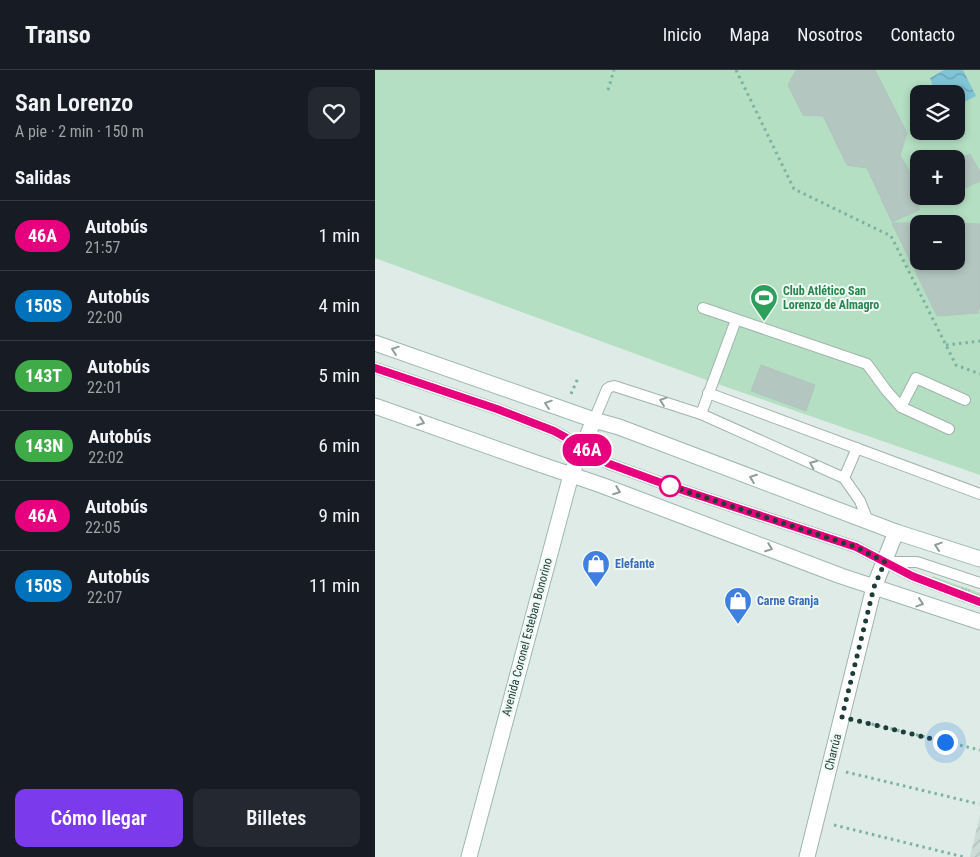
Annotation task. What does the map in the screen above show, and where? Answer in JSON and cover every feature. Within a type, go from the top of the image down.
[{"type":"main road","points":[[375,343],[594,420],[619,427],[896,532],[980,559]]},
{"type":"main road","points":[[375,406],[601,485],[841,576],[980,622]]},
{"type":"main road","name":"Avenida Coronel Esteban Bonorino","points":[[469,857],[571,476],[594,420]]},
{"type":"main road","name":"Charrúa","points":[[807,857],[874,587],[896,532]]},
{"type":"lane","points":[[703,308],[867,364],[901,407],[949,429]]},
{"type":"lane","points":[[701,414],[736,320]]},
{"type":"lane","points":[[375,368],[497,409],[554,431],[607,463],[667,485],[856,547],[912,576],[980,602]]},
{"type":"lane","points":[[901,407],[916,378],[965,400]]},
{"type":"lane","points":[[594,420],[607,389],[614,386],[701,414],[844,478],[860,501],[868,521]]},
{"type":"lane","points":[[708,393],[980,494]]},
{"type":"lane","points":[[844,478],[857,448]]},
{"type":"lane","points":[[885,562],[917,562],[980,583]]},
{"type":"path","points":[[608,90],[614,70]]},
{"type":"path","points":[[736,70],[795,189],[891,236],[956,365],[980,374]]},
{"type":"path","points":[[946,345],[980,341]]},
{"type":"path","points":[[842,717],[980,750]]},
{"type":"path","points":[[829,768],[979,804]]},
{"type":"path","points":[[816,821],[965,856]]},
{"type":"shaded area","points":[[980,815],[980,857],[970,857]]},
{"type":"green space","name":"Club Atlético San Lorenzo de Almagro","points":[[375,70],[980,70],[980,475],[712,382],[375,258]]},
{"type":"green space","points":[[933,576],[980,593],[980,597],[930,579]]},
{"type":"water","points":[[944,70],[963,70],[976,96],[965,102],[965,85],[933,85],[930,78]]},
{"type":"building","points":[[796,70],[875,70],[907,133],[900,155],[910,172],[910,205],[919,205],[919,210],[892,222],[867,168],[847,165],[823,116],[803,115],[788,85]]},
{"type":"building","points":[[970,154],[980,172],[980,181],[965,188],[965,156]]},
{"type":"building","points":[[892,223],[910,223],[910,260]]},
{"type":"building","points":[[965,223],[980,224],[980,305],[978,313],[937,316],[915,270],[965,270]]},
{"type":"building","points":[[761,365],[815,385],[806,411],[751,391]]},
{"type":"bus line","name":"46A","points":[[375,368],[497,409],[554,431],[607,463],[667,485],[856,547],[912,576],[980,602]]},
{"type":"place","name":"Club Atlético San Lorenzo de Almagro","points":[[764,322]]},
{"type":"place","name":"Elefante","points":[[596,588]]},
{"type":"place","name":"Carne Granja","points":[[738,625]]},
{"type":"route","points":[[670,486],[667,485],[856,547],[885,562],[874,587],[842,717],[945,742]]}]
